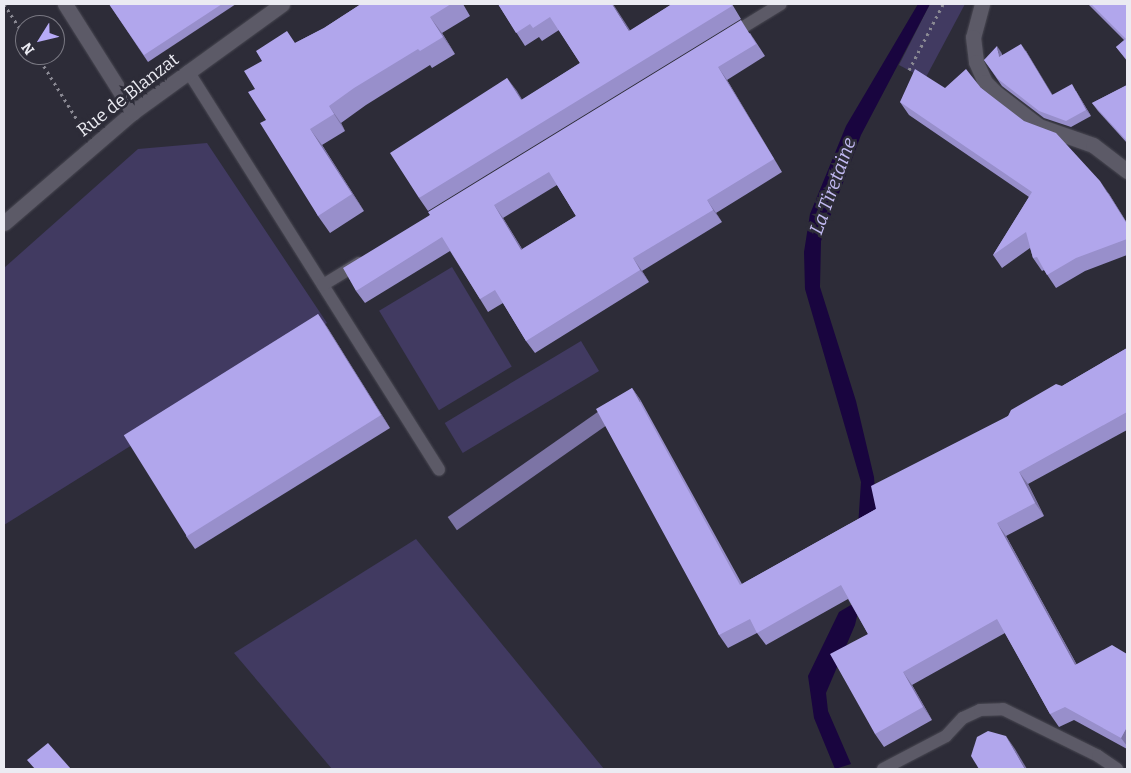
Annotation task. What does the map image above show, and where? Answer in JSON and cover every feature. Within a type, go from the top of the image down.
[{"type":"street","points":[[65,4],[133,112]]},
{"type":"street","name":"Rue de Blanzat","points":[[4,223],[133,112],[282,4]]},
{"type":"street","points":[[982,4],[973,37],[976,62],[985,82],[996,93],[1039,126],[1093,145],[1127,171]]},
{"type":"lane","points":[[722,40],[781,4]]},
{"type":"lane","points":[[188,71],[439,470]]},
{"type":"lane","points":[[323,285],[374,254]]},
{"type":"lane","points":[[883,769],[946,736],[963,718],[980,710],[1003,709],[1098,756],[1116,769]]},
{"type":"path","points":[[4,4],[15,21]]},
{"type":"path","points":[[909,70],[943,4]]},
{"type":"path","points":[[43,65],[94,146]]},
{"type":"shaded area","points":[[930,4],[965,4],[925,79],[899,65]]},
{"type":"shaded area","points":[[207,143],[327,323],[4,525],[4,268],[138,149]]},
{"type":"shaded area","points":[[452,267],[512,366],[439,410],[379,311]]},
{"type":"shaded area","points":[[581,341],[599,371],[463,453],[445,423]]},
{"type":"shaded area","points":[[416,539],[604,769],[332,769],[234,653]]},
{"type":"water","name":"La Tiretaine","points":[[918,4],[930,4],[861,135],[821,241],[820,287],[856,401],[874,477],[877,518],[858,527],[861,482],[805,289],[804,252],[810,214],[846,126]]},
{"type":"water","points":[[861,599],[855,625],[826,693],[828,711],[851,764],[835,769],[814,718],[808,676],[839,612]]},
{"type":"building","points":[[109,4],[222,4],[144,55]]},
{"type":"building","points":[[361,4],[451,4],[430,17],[443,37],[420,51],[418,49],[354,88],[329,106],[334,114],[310,129],[352,194],[318,216],[260,123],[266,120],[248,92],[255,89],[244,71],[262,61],[256,51],[287,31],[295,43],[324,28]]},
{"type":"building","points":[[498,4],[612,4],[629,31],[672,4],[731,4],[732,6],[419,198],[390,153],[507,78],[521,100],[580,63],[550,17],[533,28],[530,24],[516,33]]},
{"type":"building","points":[[1091,4],[1127,4],[1127,60],[1116,47],[1126,39]]},
{"type":"building","points":[[741,20],[756,44],[718,67],[774,159],[707,200],[713,210],[633,258],[640,270],[526,341],[495,290],[480,299],[442,237],[356,291],[343,268],[430,215],[428,212]],"holes":[[[549,172],[576,216],[521,250],[494,205]]]},
{"type":"building","points":[[1021,44],[1052,95],[1072,84],[1086,110],[1066,121],[1039,111],[998,79],[984,60],[997,46],[999,57]]},
{"type":"building","points":[[915,69],[945,88],[966,69],[981,88],[1024,121],[1056,133],[1100,181],[1127,224],[1127,239],[1076,258],[1047,275],[1037,257],[1033,258],[1026,232],[993,255],[1032,192],[900,102]]},
{"type":"building","points":[[1127,85],[1127,141],[1092,103]]},
{"type":"building","points":[[318,314],[381,415],[187,536],[124,435]]},
{"type":"building","points":[[1127,348],[1127,412],[1019,472],[1035,503],[997,523],[1075,665],[1112,645],[1127,654],[1127,727],[1121,738],[1065,707],[1050,714],[997,619],[903,672],[923,707],[875,734],[830,654],[868,634],[841,585],[757,633],[750,619],[719,635],[596,409],[632,388],[740,585],[876,509],[871,486],[1008,416],[1011,410],[1056,384],[1062,386]]},
{"type":"building","points":[[988,731],[1006,736],[1025,769],[979,769],[971,756],[977,737]]},
{"type":"building","points":[[48,743],[71,769],[35,769],[27,760]]}]
